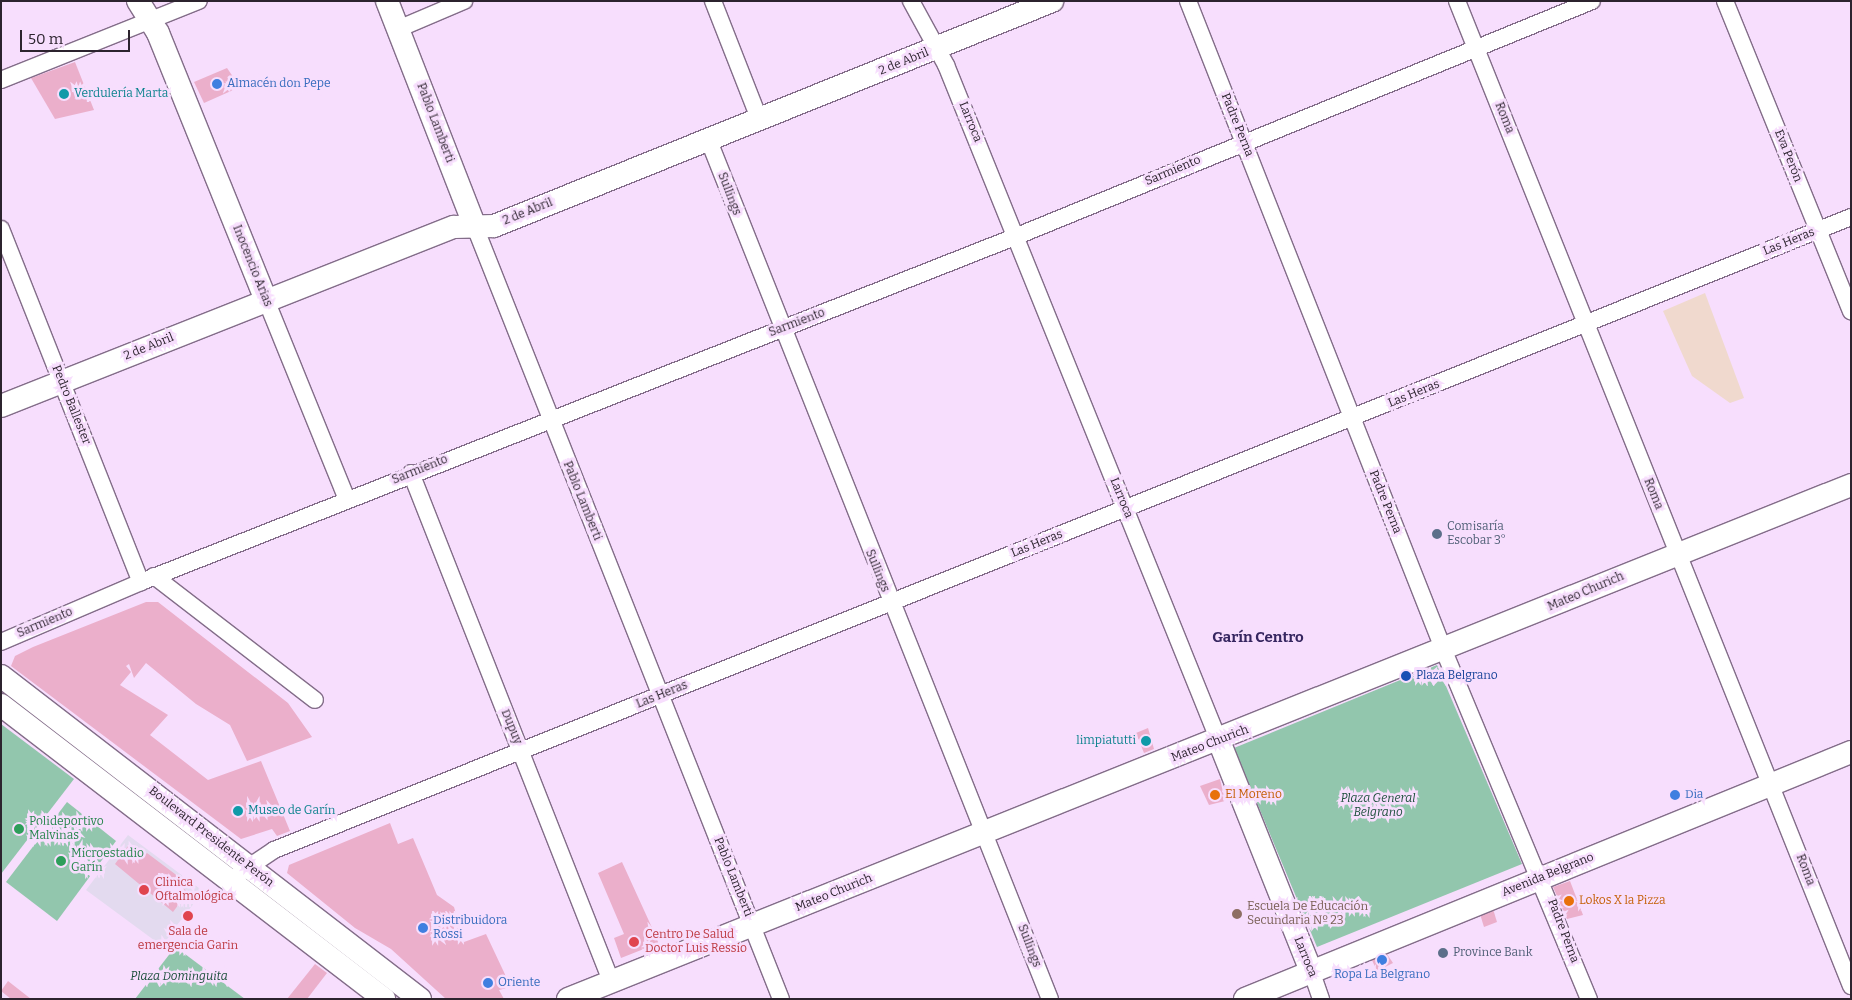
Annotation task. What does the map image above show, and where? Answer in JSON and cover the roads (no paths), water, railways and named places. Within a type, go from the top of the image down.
[{"type":"street","points":[[1,80],[152,14],[199,1]]},
{"type":"street","name":"Pablo Lamberti","points":[[387,1],[549,419],[781,999]]},
{"type":"street","points":[[397,26],[464,1]]},
{"type":"street","points":[[713,1],[760,121]]},
{"type":"street","name":"Larroca","points":[[911,1],[935,49],[946,66],[1017,236],[1322,999]]},
{"type":"street","name":"2 de Abril","points":[[1,406],[454,227],[494,226],[760,121],[1052,1]]},
{"type":"street","name":"Padre Perna","points":[[1188,1],[1444,651],[1542,878],[1589,999]]},
{"type":"street","name":"Roma","points":[[1457,1],[1851,986]]},
{"type":"street","name":"Sarmiento","points":[[1,642],[147,579],[411,473],[1017,236],[1475,46],[1592,1]]},
{"type":"street","name":"Eva Perón","points":[[1725,1],[1851,311]]},
{"type":"street","name":"Inocencio Arias","points":[[152,14],[347,499]]},
{"type":"street","name":"Sullings","points":[[710,141],[781,329],[1050,999]]},
{"type":"street","name":"Las Heras","points":[[232,882],[261,855],[520,749],[660,696],[1851,217]]},
{"type":"street","name":"Pedro Ballester","points":[[1,229],[62,382],[147,579]]},
{"type":"street","name":"Dupuy","points":[[411,473],[611,981]]},
{"type":"street","name":"Mateo Churich","points":[[568,999],[984,831],[1219,741],[1444,651],[1677,553],[1851,485]]},
{"type":"street","points":[[147,579],[315,700]]},
{"type":"street","name":"Boulevard Presidente Perón","points":[[1,676],[420,999]]},
{"type":"street","name":"Boulevard Presidente Perón","points":[[1,705],[384,999]]},
{"type":"street","name":"Avenida Belgrano","points":[[1244,999],[1312,973],[1771,783],[1851,752]]},
{"type":"place","name":"Almacén don Pepe","points":[[217,84]]},
{"type":"place","name":"Verdulería Marta","points":[[64,94]]},
{"type":"place","name":"Comisaría Escobar 3°","points":[[1437,534]]},
{"type":"place","name":"Plaza Belgrano","points":[[1406,676]]},
{"type":"place","name":"limpiatutti","points":[[1146,741]]},
{"type":"place","name":"El Moreno","points":[[1215,795]]},
{"type":"place","name":"Dia","points":[[1675,795]]},
{"type":"place","name":"Museo de Garín","points":[[238,811]]},
{"type":"place","name":"Polideportivo Malvinas","points":[[19,829]]},
{"type":"place","name":"Microestadio Garín","points":[[61,861]]},
{"type":"place","name":"Clinica Oftalmológica","points":[[144,890]]},
{"type":"place","name":"Lokos X la Pizza","points":[[1569,901]]},
{"type":"place","name":"Escuela De Educación Secundaria Nº 23","points":[[1237,914]]},
{"type":"place","name":"Sala de emergencia Garin","points":[[188,916]]},
{"type":"place","name":"Distribuidora Rossi","points":[[423,928]]},
{"type":"place","name":"Centro De Salud Doctor Luis Ressio","points":[[634,942]]},
{"type":"place","name":"Province Bank","points":[[1443,953]]},
{"type":"place","name":"Ropa La Belgrano","points":[[1382,960]]},
{"type":"place","name":"Oriente","points":[[488,983]]},
{"type":"district","name":"Garín Centro","points":[[1258,638]]},
{"type":"park label","name":"Plaza General Belgrano","points":[[1378,806]]},
{"type":"park label","name":"Plaza Dominguita","points":[[179,977]]}]
